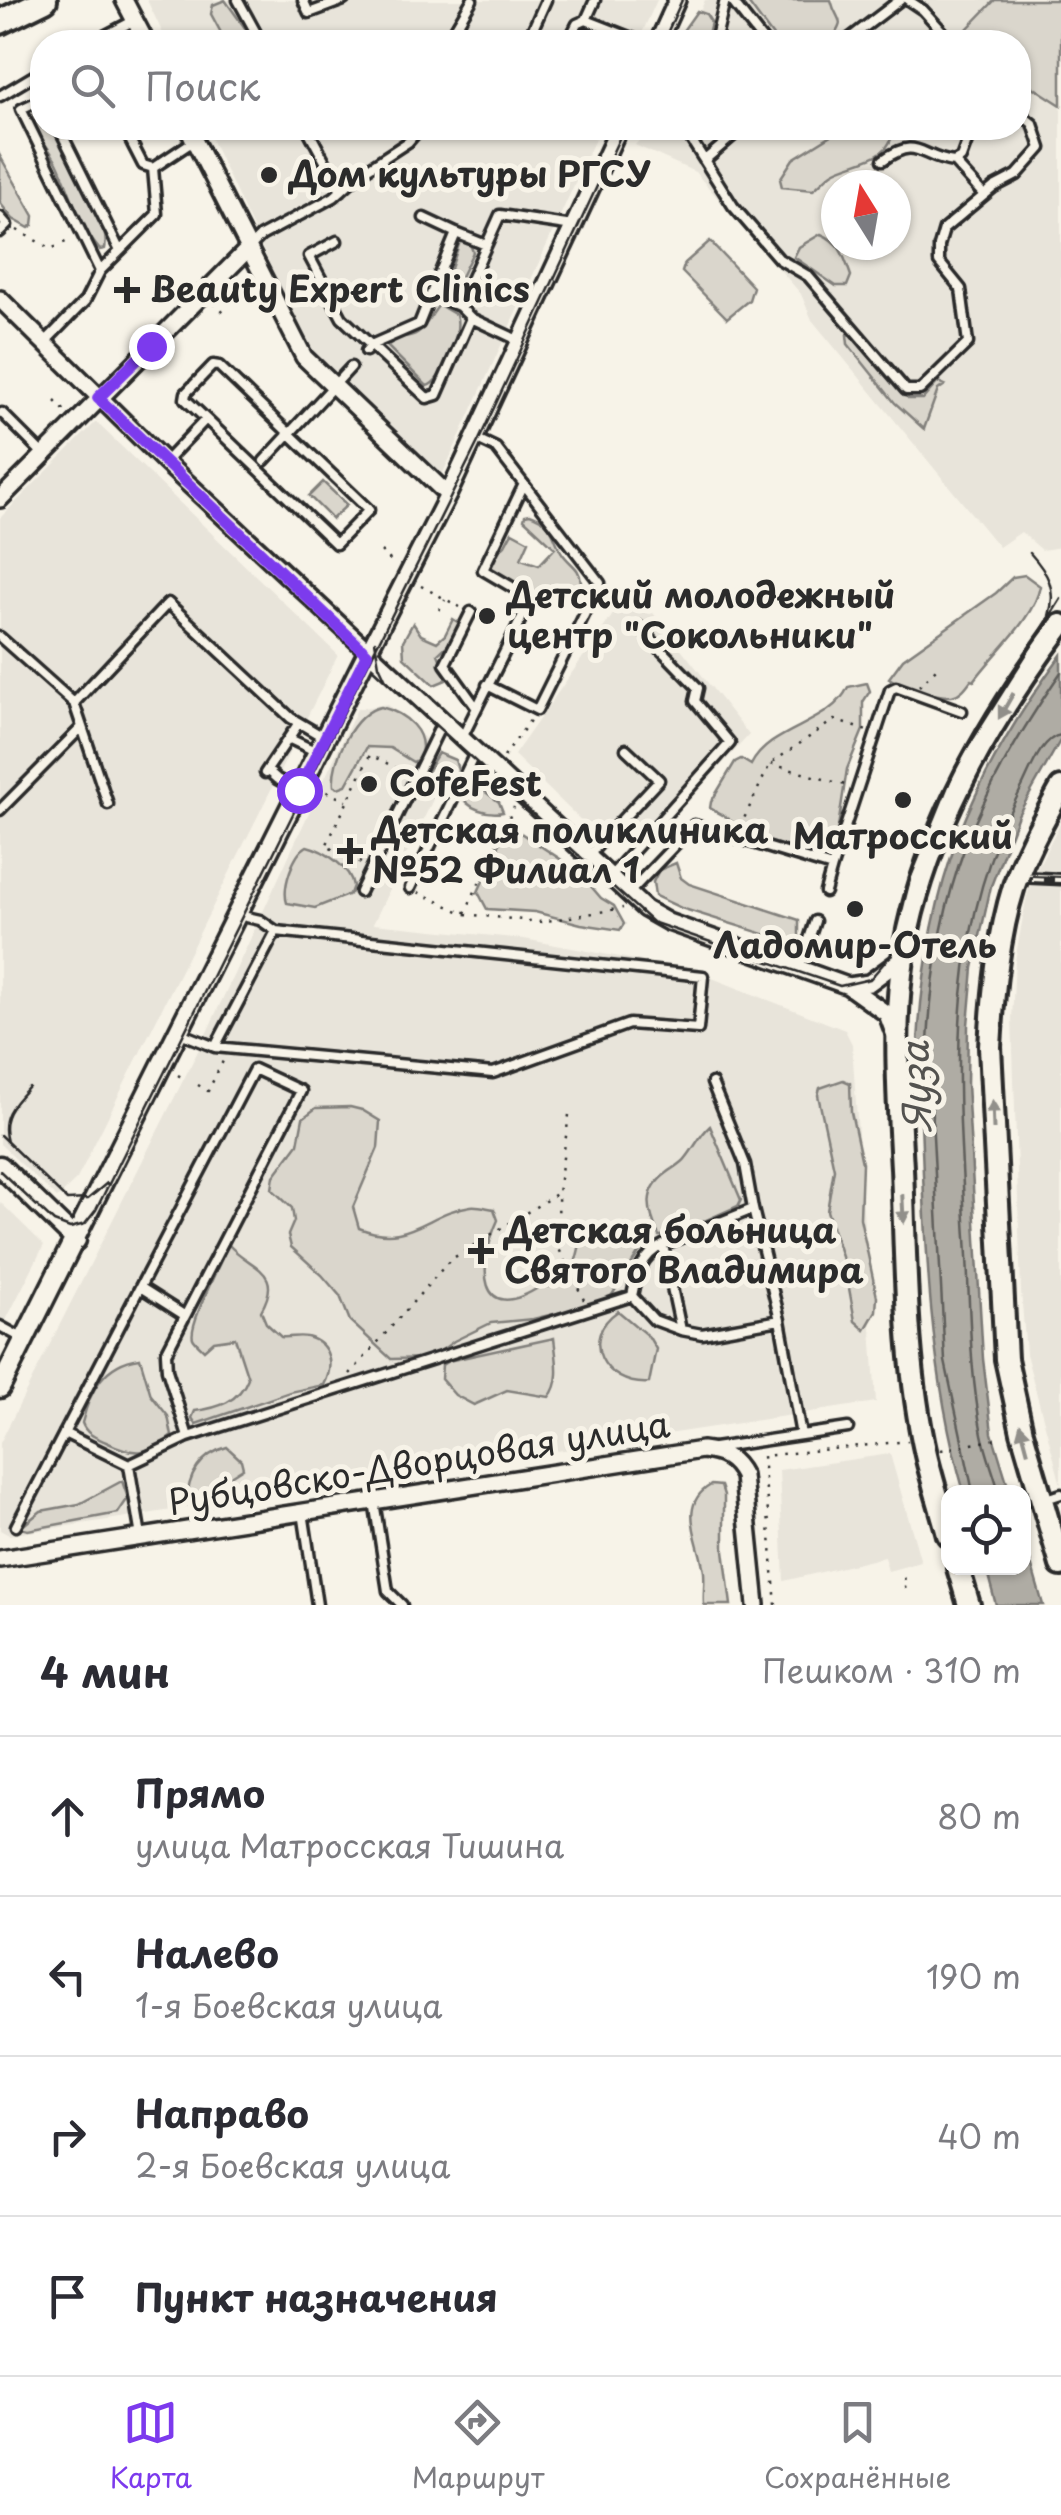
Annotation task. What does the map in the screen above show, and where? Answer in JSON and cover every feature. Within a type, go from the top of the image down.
[{"type":"main road","points":[[0,22],[45,0]]},
{"type":"main road","points":[[941,1509],[926,1454],[908,1304],[898,1042],[902,958],[915,899],[942,824],[1021,680],[1061,626]]},
{"type":"main road","points":[[1061,788],[1018,877],[992,1001],[990,1047],[1006,1358],[1022,1432],[1051,1498],[1061,1565]]},
{"type":"main road","points":[[960,1575],[969,1605]]},
{"type":"street","points":[[124,0],[139,30]]},
{"type":"street","points":[[663,30],[677,0]]},
{"type":"street","points":[[195,140],[304,358],[448,495]]},
{"type":"street","points":[[0,1388],[238,915],[308,788],[322,745],[448,495],[613,140]]},
{"type":"street","points":[[0,499],[249,248]]},
{"type":"street","points":[[0,298],[164,462],[609,878],[626,901],[668,922],[848,986],[887,1014],[898,1042]]},
{"type":"street","points":[[848,986],[869,983],[902,958]]},
{"type":"street","points":[[0,1166],[76,1240]]},
{"type":"street","points":[[702,1450],[727,1456],[743,1476],[756,1605]]},
{"type":"street","name":"Рубцовско-Дворцовая улица","points":[[0,1559],[702,1450]]},
{"type":"lane","points":[[238,0],[254,30]]},
{"type":"lane","points":[[303,0],[309,14],[344,0]]},
{"type":"lane","points":[[454,30],[472,0]]},
{"type":"lane","points":[[532,30],[546,0]]},
{"type":"lane","points":[[574,30],[586,20],[595,0]]},
{"type":"lane","points":[[719,30],[728,0]]},
{"type":"lane","points":[[728,0],[754,30]]},
{"type":"lane","points":[[861,30],[900,0]]},
{"type":"lane","points":[[908,0],[941,30]]},
{"type":"lane","points":[[115,30],[134,20]]},
{"type":"lane","points":[[586,20],[611,30]]},
{"type":"lane","points":[[0,96],[30,78]]},
{"type":"lane","points":[[30,104],[21,109],[30,127]]},
{"type":"lane","points":[[692,140],[733,206],[779,258],[808,276],[906,390],[913,392],[920,390],[968,343],[961,289],[939,262],[944,229],[984,195],[1017,176],[1041,148],[1031,122]]},
{"type":"lane","points":[[36,140],[100,271]]},
{"type":"lane","points":[[65,140],[120,251]]},
{"type":"lane","points":[[130,140],[143,166],[153,168]]},
{"type":"lane","points":[[153,168],[185,140]]},
{"type":"lane","points":[[313,140],[341,191]]},
{"type":"lane","points":[[249,248],[261,236],[341,191],[410,140]]},
{"type":"lane","points":[[706,159],[728,140]]},
{"type":"lane","points":[[954,162],[961,158],[968,140]]},
{"type":"lane","points":[[883,160],[901,148],[910,147],[954,162],[984,195]]},
{"type":"lane","points":[[44,343],[85,301],[100,271],[157,214],[153,168]]},
{"type":"lane","points":[[0,216],[4,228]]},
{"type":"lane","points":[[459,306],[500,216],[574,226]]},
{"type":"lane","points":[[424,218],[486,245]]},
{"type":"lane","points":[[368,348],[419,324],[456,233]]},
{"type":"lane","points":[[337,241],[309,256],[342,318],[368,348],[427,398],[436,396],[472,318]]},
{"type":"lane","points":[[431,294],[520,341]]},
{"type":"lane","points":[[213,366],[219,366],[369,510],[336,544],[206,419],[186,399],[186,393],[213,366]]},
{"type":"lane","points":[[264,461],[351,367]]},
{"type":"lane","points":[[2,413],[44,455]]},
{"type":"lane","points":[[164,462],[206,419]]},
{"type":"lane","points":[[475,438],[496,448],[600,583],[537,710],[487,685]]},
{"type":"lane","points":[[461,740],[525,611],[525,599],[517,590],[482,570],[524,484]]},
{"type":"lane","points":[[74,703],[168,604],[322,745]]},
{"type":"lane","points":[[470,612],[445,664],[476,708]]},
{"type":"lane","points":[[609,878],[730,743],[694,701],[698,688],[638,626]]},
{"type":"lane","points":[[0,636],[74,703],[108,804]]},
{"type":"lane","points":[[825,892],[890,690],[896,687],[962,711]]},
{"type":"lane","points":[[360,892],[442,722]]},
{"type":"lane","points":[[298,724],[266,771],[276,779],[308,788]]},
{"type":"lane","points":[[0,810],[82,727]]},
{"type":"lane","points":[[290,740],[322,745]]},
{"type":"lane","points":[[587,857],[659,780],[626,749]]},
{"type":"lane","points":[[410,888],[476,753]]},
{"type":"lane","points":[[626,901],[694,825],[832,867]]},
{"type":"lane","points":[[1018,877],[1061,878]]},
{"type":"lane","points":[[180,1032],[215,1047],[493,1074],[629,1024],[698,1029],[703,976],[276,931],[260,920],[238,915]]},
{"type":"lane","points":[[799,969],[814,921]]},
{"type":"lane","points":[[215,1047],[276,931]]},
{"type":"lane","points":[[16,1526],[254,1069],[301,1091],[166,1354],[167,1370],[188,1437]]},
{"type":"lane","points":[[712,1083],[745,1164],[801,1435]]},
{"type":"lane","points":[[632,1296],[636,1276],[650,1252],[753,1209]]},
{"type":"lane","points":[[662,1245],[682,1330]]},
{"type":"lane","points":[[140,1286],[184,1314]]},
{"type":"lane","points":[[632,1296],[654,1320],[702,1334],[780,1320]]},
{"type":"lane","points":[[129,1465],[188,1437],[632,1296]]},
{"type":"lane","points":[[0,1326],[25,1340]]},
{"type":"lane","name":"Рубцовско-Дворцовая улица","points":[[702,1450],[848,1428]]},
{"type":"lane","points":[[64,1433],[129,1465]]},
{"type":"lane","points":[[129,1465],[141,1537]]},
{"type":"lane","points":[[374,1501],[388,1591],[402,1605]]},
{"type":"lane","points":[[303,1512],[317,1605]]},
{"type":"path","points":[[4,228],[52,249],[82,234]]},
{"type":"path","points":[[212,302],[228,317]]},
{"type":"path","points":[[55,401],[66,412]]},
{"type":"path","points":[[381,552],[394,564]]},
{"type":"path","points":[[525,599],[600,583]]},
{"type":"path","points":[[422,586],[470,612]]},
{"type":"path","points":[[439,610],[445,599]]},
{"type":"path","points":[[916,689],[936,669]]},
{"type":"path","points":[[500,762],[537,710]]},
{"type":"path","points":[[740,829],[770,764],[834,720],[869,732]]},
{"type":"path","points":[[372,868],[326,846],[347,801],[370,755],[416,777]]},
{"type":"path","points":[[770,764],[849,786]]},
{"type":"path","points":[[308,788],[347,801]]},
{"type":"path","points":[[465,914],[514,806]]},
{"type":"path","points":[[410,888],[465,914],[542,922],[626,901]]},
{"type":"path","points":[[198,1085],[208,1090],[229,1048]]},
{"type":"path","points":[[178,1075],[184,1078]]},
{"type":"path","points":[[569,1115],[558,1193],[559,1249],[590,1310]]},
{"type":"path","points":[[336,1391],[450,1260],[558,1193]]},
{"type":"path","points":[[944,1450],[996,1439]]},
{"type":"path","points":[[776,1605],[764,1456],[909,1441]]},
{"type":"path","points":[[904,1588],[904,1577],[909,1576]]},
{"type":"shaded area","points":[[147,0],[657,0],[643,30],[161,30]]},
{"type":"shaded area","points":[[225,0],[246,30],[220,30],[211,14],[213,5]]},
{"type":"shaded area","points":[[705,0],[1061,0],[1061,547],[1042,550],[1021,532],[999,547],[812,320],[801,294],[695,172],[635,145],[639,140],[1031,140],[1031,30],[692,30]]},
{"type":"shaded area","points":[[746,0],[831,0],[840,21],[838,30],[768,30]]},
{"type":"shaded area","points":[[995,0],[1061,0],[1061,105],[1031,86],[1031,30],[967,29]]},
{"type":"shaded area","points":[[697,11],[706,14],[711,22],[709,30],[684,30]]},
{"type":"shaded area","points":[[42,140],[61,140],[100,220],[105,249],[100,250],[92,241],[57,162]]},
{"type":"shaded area","points":[[212,140],[595,140],[443,473],[436,472],[311,352]]},
{"type":"shaded area","points":[[824,140],[890,140],[871,158],[838,170],[821,170],[821,183],[813,190],[782,187],[780,179],[793,159]]},
{"type":"shaded area","points":[[0,156],[34,216],[29,228],[13,219],[0,203]]},
{"type":"shaded area","points":[[821,234],[821,260],[845,260],[851,276],[847,286],[836,286],[794,257],[799,247]]},
{"type":"shaded area","points":[[460,241],[470,244],[473,252],[455,289],[443,293]]},
{"type":"shaded area","points":[[710,241],[753,287],[749,300],[727,318],[682,272],[685,263]]},
{"type":"shaded area","points":[[439,305],[456,315],[457,332],[445,366],[427,386],[388,347],[396,336],[418,332]]},
{"type":"shaded area","points":[[852,334],[909,399],[923,399],[938,382],[945,385],[938,390],[924,429],[895,403],[848,344],[847,335]]},
{"type":"shaded area","points":[[96,422],[338,655],[77,1179],[57,1198],[0,1144],[0,518]]},
{"type":"shaded area","points":[[323,482],[347,505],[332,519],[309,496]]},
{"type":"shaded area","points":[[530,514],[548,526],[562,553],[579,573],[578,585],[534,595],[492,569],[490,560],[512,532],[529,541],[521,559],[539,565],[555,548],[524,519]]},
{"type":"shaded area","points":[[1025,575],[1040,586],[1030,611],[961,692],[938,695],[889,678],[903,659],[1013,577]]},
{"type":"shaded area","points":[[634,602],[653,613],[749,735],[639,854],[609,826],[598,837],[514,755],[621,603]]},
{"type":"shaded area","points":[[453,619],[459,623],[453,640],[438,654],[446,680],[434,685],[404,657],[403,641],[413,623],[421,635],[437,642]]},
{"type":"shaded area","points":[[867,683],[870,691],[863,702],[863,730],[847,769],[836,840],[830,851],[782,847],[740,830],[710,808],[735,762],[741,759],[751,765],[772,742],[828,710],[848,687]]},
{"type":"shaded area","name":"Детская больница Святого Владимира","points":[[387,704],[451,762],[373,924],[524,939],[694,971],[845,1030],[852,1044],[876,1402],[9,1535],[0,1530],[0,1443],[202,1043],[357,709]]},
{"type":"shaded area","points":[[381,707],[413,725],[421,740],[420,758],[413,762],[390,748],[367,747],[346,785],[334,786],[340,751],[353,727]]},
{"type":"shaded area","points":[[438,753],[455,760],[459,773],[452,791],[430,796],[421,781]]},
{"type":"shaded area","points":[[467,782],[499,802],[503,812],[485,812],[468,804],[461,794]]},
{"type":"shaded area","points":[[1061,821],[1061,1485],[1026,1354],[1012,1019],[1015,961],[1026,900],[1032,879]]},
{"type":"shaded area","points":[[507,828],[577,870],[601,898],[614,906],[624,924],[620,930],[535,912],[487,909],[478,892]]},
{"type":"shaded area","points":[[307,846],[342,866],[353,886],[350,894],[315,908],[287,903],[290,872]]},
{"type":"shaded area","points":[[676,863],[681,878],[689,884],[799,920],[799,938],[786,941],[655,896],[653,882],[659,870]]},
{"type":"shaded area","points":[[843,1080],[850,1083],[851,1112],[862,1163],[860,1218],[877,1297],[876,1311],[865,1330],[855,1321],[845,1266],[827,1211],[834,1169],[818,1095],[820,1088]]},
{"type":"shaded area","points":[[350,1107],[380,1121],[378,1148],[353,1207],[359,1228],[391,1234],[456,1209],[494,1209],[498,1220],[486,1271],[494,1295],[504,1300],[541,1286],[553,1286],[568,1277],[583,1229],[603,1229],[634,1239],[641,1249],[612,1295],[600,1303],[533,1319],[491,1323],[454,1341],[431,1358],[391,1359],[350,1321],[340,1296],[291,1247],[288,1235],[294,1221],[292,1208],[272,1189],[274,1176],[298,1144],[303,1118],[316,1108]]},
{"type":"shaded area","points":[[710,1126],[741,1200],[738,1206],[673,1235],[659,1236],[650,1210],[654,1187],[684,1160]]},
{"type":"shaded area","points":[[0,1202],[44,1245],[0,1332]]},
{"type":"shaded area","points":[[228,1244],[267,1278],[267,1297],[261,1311],[266,1323],[281,1337],[307,1337],[321,1344],[328,1356],[329,1370],[324,1385],[290,1392],[196,1424],[192,1418],[195,1411],[227,1402],[239,1393],[248,1378],[235,1338],[214,1341],[204,1350],[193,1338],[200,1307]]},
{"type":"shaded area","points":[[618,1311],[649,1337],[656,1349],[649,1383],[620,1377],[602,1358],[600,1334]]},
{"type":"shaded area","points":[[554,1338],[557,1377],[549,1397],[507,1390],[474,1405],[455,1395],[441,1379],[442,1365],[448,1361]]},
{"type":"shaded area","points":[[140,1358],[151,1395],[168,1416],[172,1436],[148,1450],[132,1451],[95,1437],[82,1423],[100,1380],[117,1366]]},
{"type":"shaded area","points":[[227,1447],[241,1460],[243,1468],[221,1482],[219,1501],[194,1508],[187,1503],[193,1475],[210,1455]]},
{"type":"shaded area","points":[[890,1454],[921,1562],[888,1571],[884,1557],[784,1581],[779,1470]]},
{"type":"shaded area","points":[[122,1481],[128,1498],[118,1513],[28,1530],[20,1528],[41,1511],[79,1504]]},
{"type":"shaded area","points":[[711,1485],[721,1486],[724,1495],[724,1550],[731,1605],[704,1605],[704,1572],[692,1513],[700,1493]]},
{"type":"water","points":[[1061,655],[1061,739],[1018,815],[991,886],[973,968],[967,1084],[983,1359],[992,1433],[1008,1485],[962,1485],[950,1437],[933,1325],[918,1042],[931,933],[958,837],[977,792]]},
{"type":"water","points":[[1031,1563],[1043,1605],[996,1605],[988,1575],[1031,1575]]},
{"type":"tram line","points":[[0,7],[14,0]]},
{"type":"tram line","points":[[668,30],[682,0]]},
{"type":"tram line","points":[[0,1171],[54,1222],[70,1228],[85,1224],[96,1210],[479,440],[618,140]]},
{"type":"tram line","points":[[1030,553],[1049,582],[1049,616]]},
{"type":"tram line","points":[[375,641],[386,680],[652,922],[840,986],[870,979],[891,955],[910,879],[956,766],[1061,599]]},
{"type":"tram line","points":[[7,1142],[6,1118],[29,1087]]},
{"type":"tram line","points":[[0,1135],[67,1200],[88,1199],[107,1183]]},
{"type":"railway","points":[[1032,879],[1061,880]]},
{"type":"place","name":"Дом культуры РГСУ","points":[[269,175]]},
{"type":"place","name":"Beauty Expert Clinics","points":[[127,290]]},
{"type":"place","name":"Детский молодежный центр \"Сокольники\"","points":[[487,616]]},
{"type":"place","name":"CofeFest","points":[[369,784]]},
{"type":"place","name":"Матросский","points":[[903,800]]},
{"type":"place","name":"Детская поликлиника №52 Филиал 1","points":[[350,851]]},
{"type":"place","name":"Ладомир-Отель","points":[[855,909]]},
{"type":"place","name":"Детская больница Святого Владимира","points":[[481,1251]]},
{"type":"route","points":[[151,346],[98,398],[367,654],[299,790]]},
{"type":"water label","name":"Яуза","points":[[917,1087]]}]
